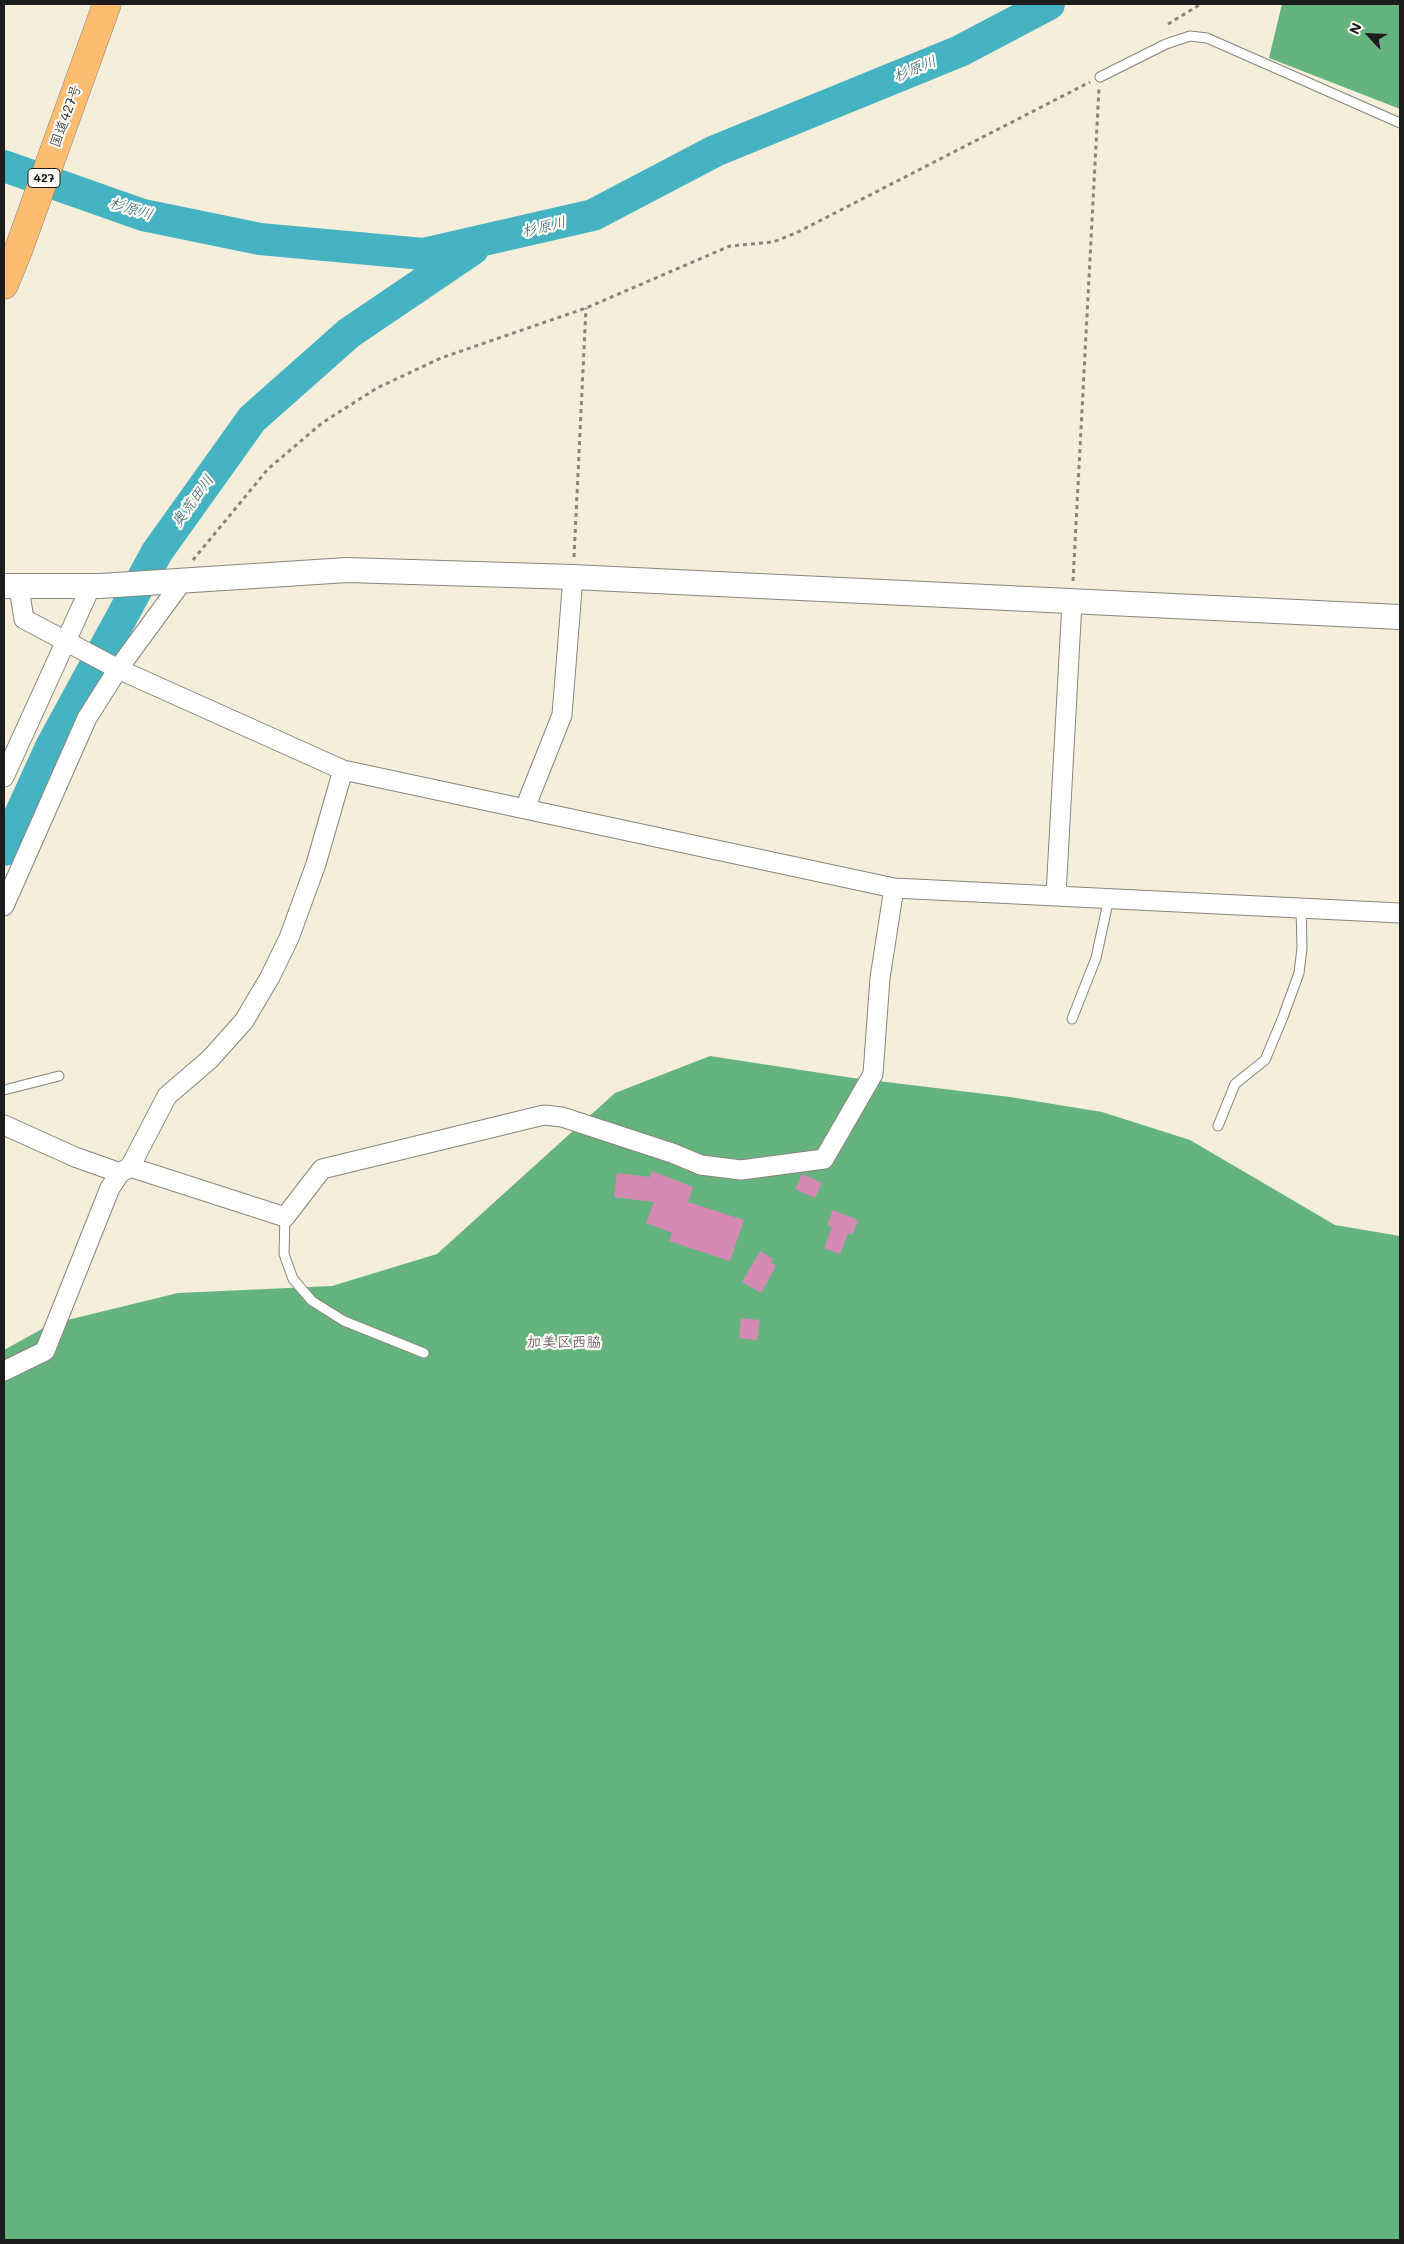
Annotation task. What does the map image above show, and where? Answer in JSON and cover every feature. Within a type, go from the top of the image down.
[{"type":"highway","name":"国道427号","points":[[4,285],[107,4]]},
{"type":"street","points":[[1400,617],[572,577],[347,570],[95,586],[12,587],[24,619],[115,667],[343,770],[894,888],[1400,913]]},
{"type":"street","points":[[526,808],[562,715],[572,577]]},
{"type":"street","points":[[4,906],[87,718],[115,667],[178,580]]},
{"type":"street","points":[[4,777],[71,644],[95,586]]},
{"type":"street","points":[[1056,896],[1072,602]]},
{"type":"street","points":[[4,1370],[45,1351],[110,1188],[125,1170],[167,1096],[210,1059],[244,1021],[270,977],[289,938],[316,864],[343,770]]},
{"type":"street","points":[[4,1125],[75,1157],[285,1217],[322,1170],[544,1115],[562,1117],[701,1164],[741,1170],[824,1159],[873,1074],[880,978],[894,888]]},
{"type":"lane","points":[[1100,77],[1166,44],[1190,36],[1207,38],[1400,123]]},
{"type":"lane","points":[[1072,1019],[1096,958],[1105,923],[1108,898]]},
{"type":"lane","points":[[1218,1126],[1235,1084],[1265,1060],[1283,1017],[1299,973],[1302,948],[1300,907]]},
{"type":"lane","points":[[4,1090],[59,1076]]},
{"type":"lane","points":[[285,1217],[284,1254],[293,1279],[312,1301],[344,1321],[424,1353]]},
{"type":"path","points":[[1168,24],[1201,4]]},
{"type":"path","points":[[178,580],[268,469],[322,423],[377,388],[441,358],[586,308],[730,246],[773,242],[796,233],[1100,77]]},
{"type":"path","points":[[1072,602],[1100,77]]},
{"type":"path","points":[[572,577],[586,308]]},
{"type":"green space","points":[[1282,4],[1400,4],[1400,109],[1269,58]]},
{"type":"green space","points":[[710,1056],[853,1078],[1010,1097],[1102,1112],[1190,1140],[1335,1225],[1400,1236],[1400,2240],[4,2240],[4,1350],[51,1324],[178,1293],[332,1286],[437,1254],[615,1093]]},
{"type":"building","points":[[652,1171],[693,1187],[688,1202],[744,1220],[730,1261],[669,1241],[672,1233],[646,1223],[654,1202],[614,1197],[617,1173],[650,1177]]},
{"type":"building","points":[[802,1174],[822,1183],[815,1198],[795,1189]]},
{"type":"building","points":[[833,1210],[858,1220],[852,1235],[848,1233],[840,1254],[824,1248],[832,1227],[827,1225]]},
{"type":"building","points":[[760,1251],[773,1259],[771,1262],[776,1266],[761,1293],[742,1282]]},
{"type":"building","points":[[741,1318],[760,1320],[757,1340],[739,1338]]},
{"type":"waterway","name":"杉原川","points":[[4,166],[143,215],[260,239],[423,254],[593,215],[715,151],[960,51],[1049,4]]},
{"type":"waterway","name":"奥荒田川","points":[[4,850],[51,747],[157,552],[252,419],[349,333],[473,249]]},
{"type":"district","name":"加美区西脇","points":[[564,1342]]}]
